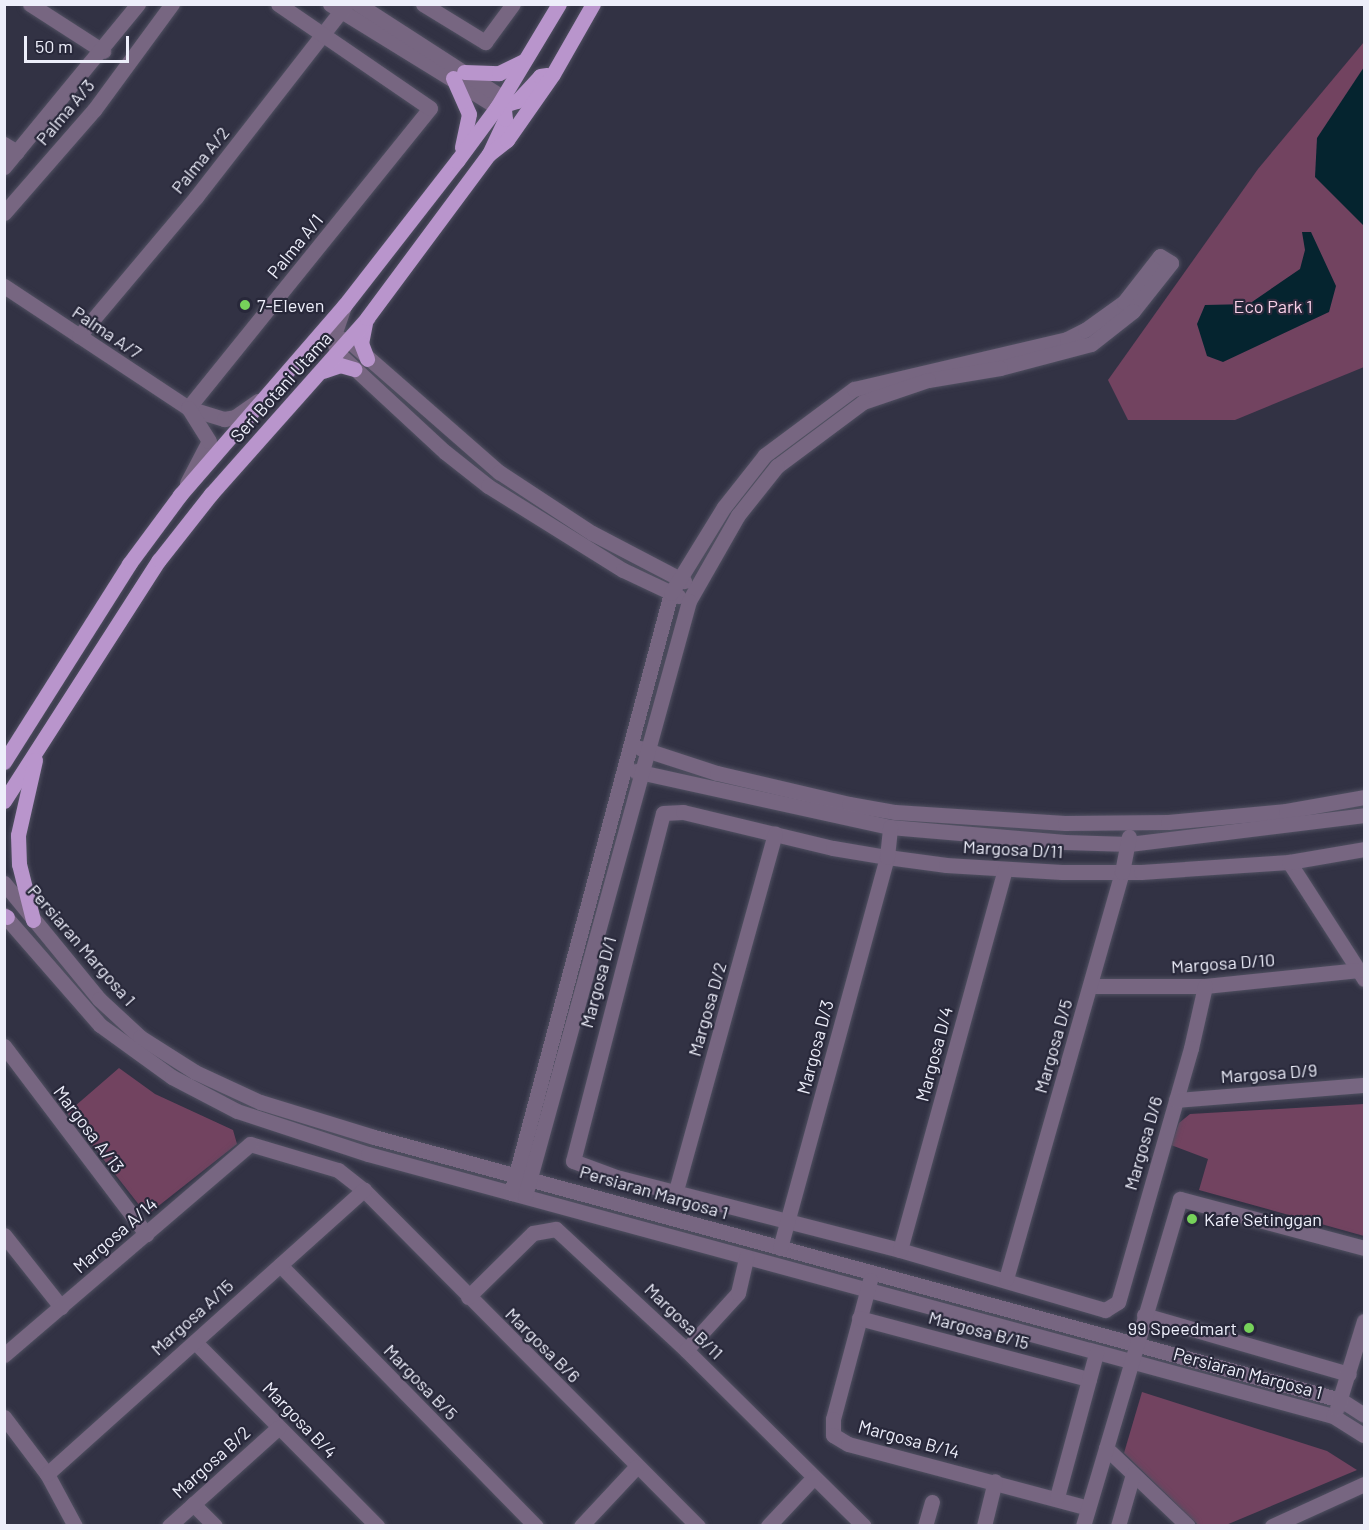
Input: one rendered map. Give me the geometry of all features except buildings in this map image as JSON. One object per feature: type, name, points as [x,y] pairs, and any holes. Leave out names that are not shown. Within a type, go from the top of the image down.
[{"type":"main road","name":"Seri Botani Utama","points":[[4,762],[129,564],[180,495],[344,306],[502,103],[559,4]]},
{"type":"main road","name":"Seri Botani Utama","points":[[4,801],[159,560],[211,494],[338,353],[341,339],[367,318],[489,154],[507,140],[553,74],[593,4]]},
{"type":"main road","points":[[457,161],[469,114],[458,75],[506,72],[527,60]]},
{"type":"main road","points":[[489,154],[505,119],[502,103],[524,96],[540,76],[553,74]]},
{"type":"main road","points":[[367,318],[361,343],[368,359]]},
{"type":"main road","points":[[320,372],[340,365],[354,369]]},
{"type":"main road","points":[[4,745],[31,721]]},
{"type":"main road","points":[[33,920],[19,864],[18,835],[36,751]]},
{"type":"street","points":[[30,4],[103,51]]},
{"type":"street","points":[[4,167],[11,148],[103,51],[138,4]]},
{"type":"street","name":"Palma A/3","points":[[4,213],[94,110],[172,4]]},
{"type":"street","points":[[278,4],[324,34]]},
{"type":"street","points":[[358,4],[458,75]]},
{"type":"street","points":[[423,4],[478,41],[485,42],[513,4]]},
{"type":"street","points":[[339,7],[502,103]]},
{"type":"street","name":"Palma A/2","points":[[79,336],[196,197],[324,34],[339,7]]},
{"type":"street","name":"Palma A/1","points":[[188,408],[430,108],[324,34]]},
{"type":"street","points":[[518,1195],[515,1174],[520,1154],[674,585],[724,507],[765,455],[833,412],[928,380],[1000,368],[1091,344],[1133,311],[1172,264],[1159,256],[1124,302],[1085,330],[1067,339],[854,389],[833,412],[777,466],[738,515],[692,594],[536,1158],[537,1179],[518,1195]]},
{"type":"street","name":"Palma A/7","points":[[4,286],[188,408],[205,416],[236,417],[269,392]]},
{"type":"street","points":[[341,339],[344,306]]},
{"type":"street","points":[[309,347],[341,339]]},
{"type":"street","points":[[341,339],[368,359],[499,472],[674,585],[692,594]]},
{"type":"street","points":[[338,353],[488,486],[623,570],[674,585]]},
{"type":"street","points":[[854,389],[863,402]]},
{"type":"street","name":"Palma A/7","points":[[180,495],[209,441],[188,408]]},
{"type":"street","points":[[488,486],[499,472]]},
{"type":"street","points":[[623,570],[632,556]]},
{"type":"street","points":[[632,745],[717,773],[896,812],[1065,823],[1130,823],[1286,811],[1365,797]]},
{"type":"street","points":[[626,768],[890,827],[1128,844],[1365,815]]},
{"type":"street","name":"Margosa D/11","points":[[663,813],[683,812],[887,857],[1005,869],[1122,872],[1290,862],[1365,849]]},
{"type":"street","name":"Margosa D/1","points":[[663,813],[573,1161],[675,1194]]},
{"type":"street","name":"Margosa D/5","points":[[1006,1279],[1122,872],[1130,823]]},
{"type":"street","name":"Margosa D/3","points":[[780,1248],[887,857],[890,827]]},
{"type":"street","name":"Margosa D/2","points":[[675,1194],[775,834]]},
{"type":"street","points":[[1290,862],[1362,974]]},
{"type":"street","name":"Margosa D/4","points":[[900,1250],[1005,869]]},
{"type":"street","name":"Persiaran Margosa 1","points":[[4,883],[99,999],[140,1037],[195,1072],[260,1102],[374,1137],[537,1179],[780,1248],[872,1271],[1137,1346],[1341,1400],[1365,1415]]},
{"type":"street","name":"Persiaran Margosa 1","points":[[5,916],[100,1025],[133,1052],[209,1097],[256,1118],[368,1154],[1334,1416],[1365,1435]]},
{"type":"street","name":"Margosa D/10","points":[[1090,986],[1205,986],[1362,974]]},
{"type":"street","name":"Margosa D/6","points":[[1006,1279],[1105,1310],[1112,1308],[1118,1302],[1176,1100],[1205,986]]},
{"type":"street","name":"Margosa A/13","points":[[4,1046],[78,1149],[146,1234]]},
{"type":"street","name":"Margosa D/9","points":[[1176,1100],[1365,1085]]},
{"type":"street","points":[[250,1144],[260,1102]]},
{"type":"street","name":"Margosa A/14","points":[[4,1355],[250,1144]]},
{"type":"street","name":"Margosa B/6","points":[[250,1144],[338,1170],[363,1190],[636,1467],[698,1526]]},
{"type":"street","points":[[494,1168],[520,1154]]},
{"type":"street","name":"Margosa A/15","points":[[47,1474],[363,1190]]},
{"type":"street","points":[[675,1194],[1006,1279]]},
{"type":"street","points":[[1083,1526],[1179,1199],[1365,1248]]},
{"type":"street","name":"Margosa B/11","points":[[468,1297],[533,1233],[556,1229],[686,1350],[864,1526]]},
{"type":"street","points":[[4,1235],[61,1307]]},
{"type":"street","points":[[686,1350],[738,1293],[746,1257]]},
{"type":"street","name":"Margosa B/5","points":[[280,1265],[536,1526]]},
{"type":"street","name":"Margosa B/14","points":[[872,1271],[833,1419],[833,1435],[848,1444],[1057,1497],[1088,1508]]},
{"type":"street","points":[[1144,1315],[1349,1374]]},
{"type":"street","name":"Margosa B/15","points":[[859,1318],[1089,1379]]},
{"type":"street","points":[[1334,1416],[1365,1322]]},
{"type":"street","name":"Margosa B/4","points":[[195,1342],[377,1526]]},
{"type":"street","points":[[1057,1497],[1096,1353]]},
{"type":"street","points":[[4,1417],[47,1474],[75,1526]]},
{"type":"street","name":"Margosa B/2","points":[[170,1526],[278,1428]]},
{"type":"street","points":[[1106,1448],[1188,1526]]},
{"type":"street","points":[[581,1526],[636,1467]]},
{"type":"street","points":[[1118,1526],[1133,1474]]},
{"type":"street","points":[[768,1526],[814,1477]]},
{"type":"street","points":[[984,1526],[995,1481]]},
{"type":"street","points":[[1272,1526],[1365,1484]]},
{"type":"street","points":[[925,1526],[932,1502]]},
{"type":"street","points":[[194,1504],[214,1526]]},
{"type":"green space","name":"Eco Park 1","points":[[1364,42],[1364,367],[1235,420],[1128,420],[1108,380],[1258,169]]},
{"type":"green space","points":[[119,1068],[155,1094],[233,1130],[237,1144],[147,1215],[67,1113]]},
{"type":"green space","points":[[1364,1104],[1364,1236],[1199,1190],[1208,1159],[1171,1145],[1179,1123],[1190,1114]]},
{"type":"green space","points":[[1142,1392],[1327,1451],[1357,1470],[1226,1525],[1198,1525],[1124,1453]]},
{"type":"water","points":[[1364,67],[1364,226],[1315,177],[1317,138]]},
{"type":"water","points":[[1302,232],[1311,232],[1336,286],[1329,312],[1223,362],[1207,356],[1197,324],[1205,305],[1249,304],[1300,269],[1305,250]]},
{"type":"place","name":"7-Eleven","points":[[245,305]]},
{"type":"place","name":"Kafe Setinggan","points":[[1192,1219]]},
{"type":"place","name":"99 Speedmart","points":[[1249,1328]]}]
